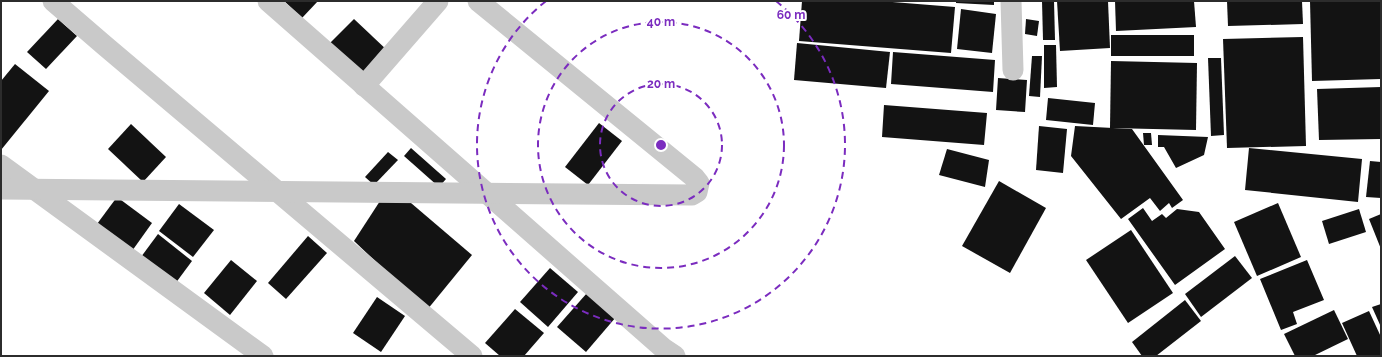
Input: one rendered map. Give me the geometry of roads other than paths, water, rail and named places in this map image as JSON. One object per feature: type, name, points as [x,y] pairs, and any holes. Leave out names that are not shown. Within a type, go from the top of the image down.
[{"type":"street","points":[[53,1],[276,192],[472,356]]},
{"type":"street","points":[[268,1],[488,193],[666,353]]},
{"type":"street","points":[[364,86],[438,1]]},
{"type":"street","points":[[1,189],[692,195],[697,192],[699,183],[695,178],[478,1]]},
{"type":"street","points":[[1011,1],[1013,70]]},
{"type":"street","points":[[1,165],[263,356]]}]
